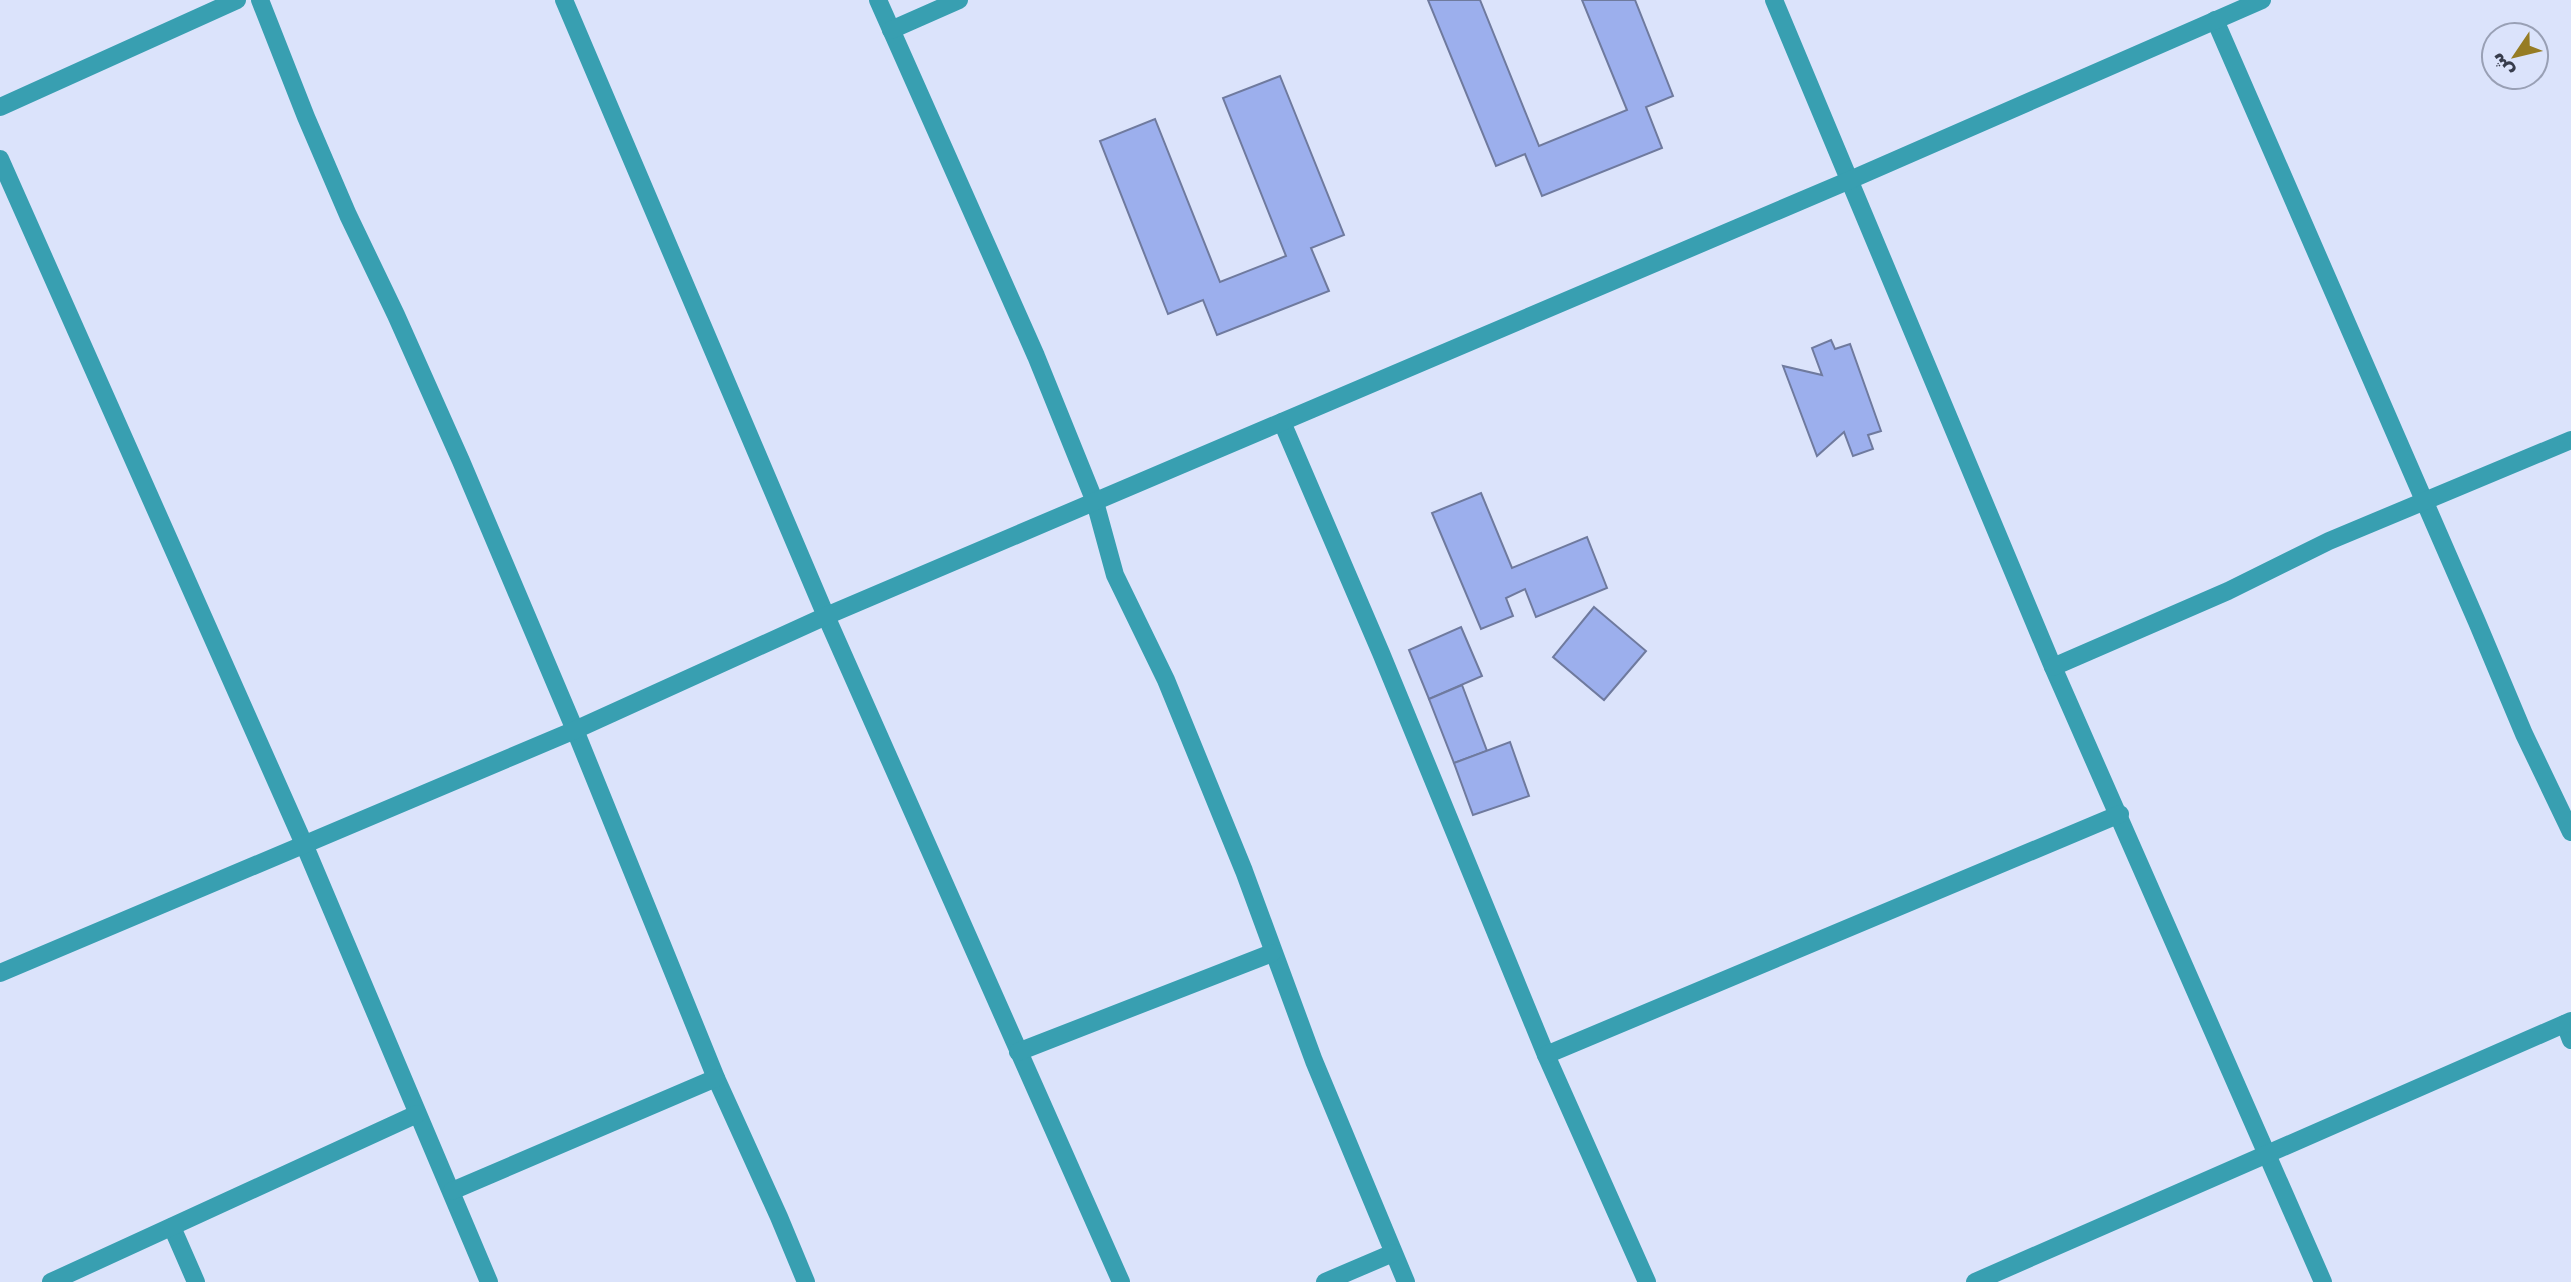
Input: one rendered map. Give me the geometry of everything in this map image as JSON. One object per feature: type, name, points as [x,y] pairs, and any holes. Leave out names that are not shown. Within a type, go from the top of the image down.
[{"type":"street","points":[[0,107],[237,0]]},
{"type":"street","points":[[260,0],[348,215],[461,461],[575,730],[716,1078],[806,1282]]},
{"type":"street","points":[[564,0],[826,617],[1121,1282]]},
{"type":"street","points":[[878,0],[1036,356],[1095,502],[1115,575],[1166,680],[1244,871],[1272,953],[1406,1282]]},
{"type":"street","points":[[891,30],[960,0]]},
{"type":"street","points":[[1774,0],[2053,667],[2120,814],[2323,1282]]},
{"type":"street","points":[[0,973],[575,730],[826,617],[1850,180],[2262,0]]},
{"type":"street","points":[[2215,20],[2524,734],[2571,832]]},
{"type":"street","points":[[0,159],[304,844],[489,1282]]},
{"type":"street","points":[[1282,422],[1381,653],[1546,1055],[1647,1282]]},
{"type":"street","points":[[2053,667],[2228,591],[2329,541],[2571,440]]},
{"type":"street","points":[[1546,1055],[2120,814]]},
{"type":"street","points":[[1018,1052],[1272,953]]},
{"type":"street","points":[[1975,1282],[2266,1153],[2569,1028]]},
{"type":"street","points":[[452,1191],[716,1078]]},
{"type":"street","points":[[51,1282],[416,1114]]},
{"type":"street","points":[[172,1227],[196,1282]]},
{"type":"street","points":[[1325,1282],[1393,1253]]},
{"type":"building","points":[[1428,0],[1480,0],[1539,146],[1627,110],[1582,0],[1635,0],[1673,96],[1646,107],[1662,148],[1542,196],[1525,154],[1496,166]]},
{"type":"building","points":[[1280,76],[1344,235],[1311,248],[1329,291],[1217,335],[1203,300],[1168,314],[1100,141],[1155,119],[1220,282],[1286,256],[1223,98]]},
{"type":"building","points":[[1831,340],[1835,349],[1850,344],[1881,431],[1868,435],[1873,449],[1853,456],[1844,432],[1817,456],[1783,366],[1822,375],[1812,348]]},
{"type":"building","points":[[1481,493],[1512,568],[1587,537],[1607,588],[1536,617],[1525,589],[1506,598],[1513,616],[1481,629],[1432,513]]},
{"type":"building","points":[[1594,607],[1646,651],[1604,700],[1553,657]]},
{"type":"building","points":[[1461,627],[1482,676],[1429,699],[1409,650]]},
{"type":"building","points":[[1462,685],[1487,751],[1454,763],[1429,699]]},
{"type":"building","points":[[1510,742],[1529,796],[1473,815],[1454,763]]}]
